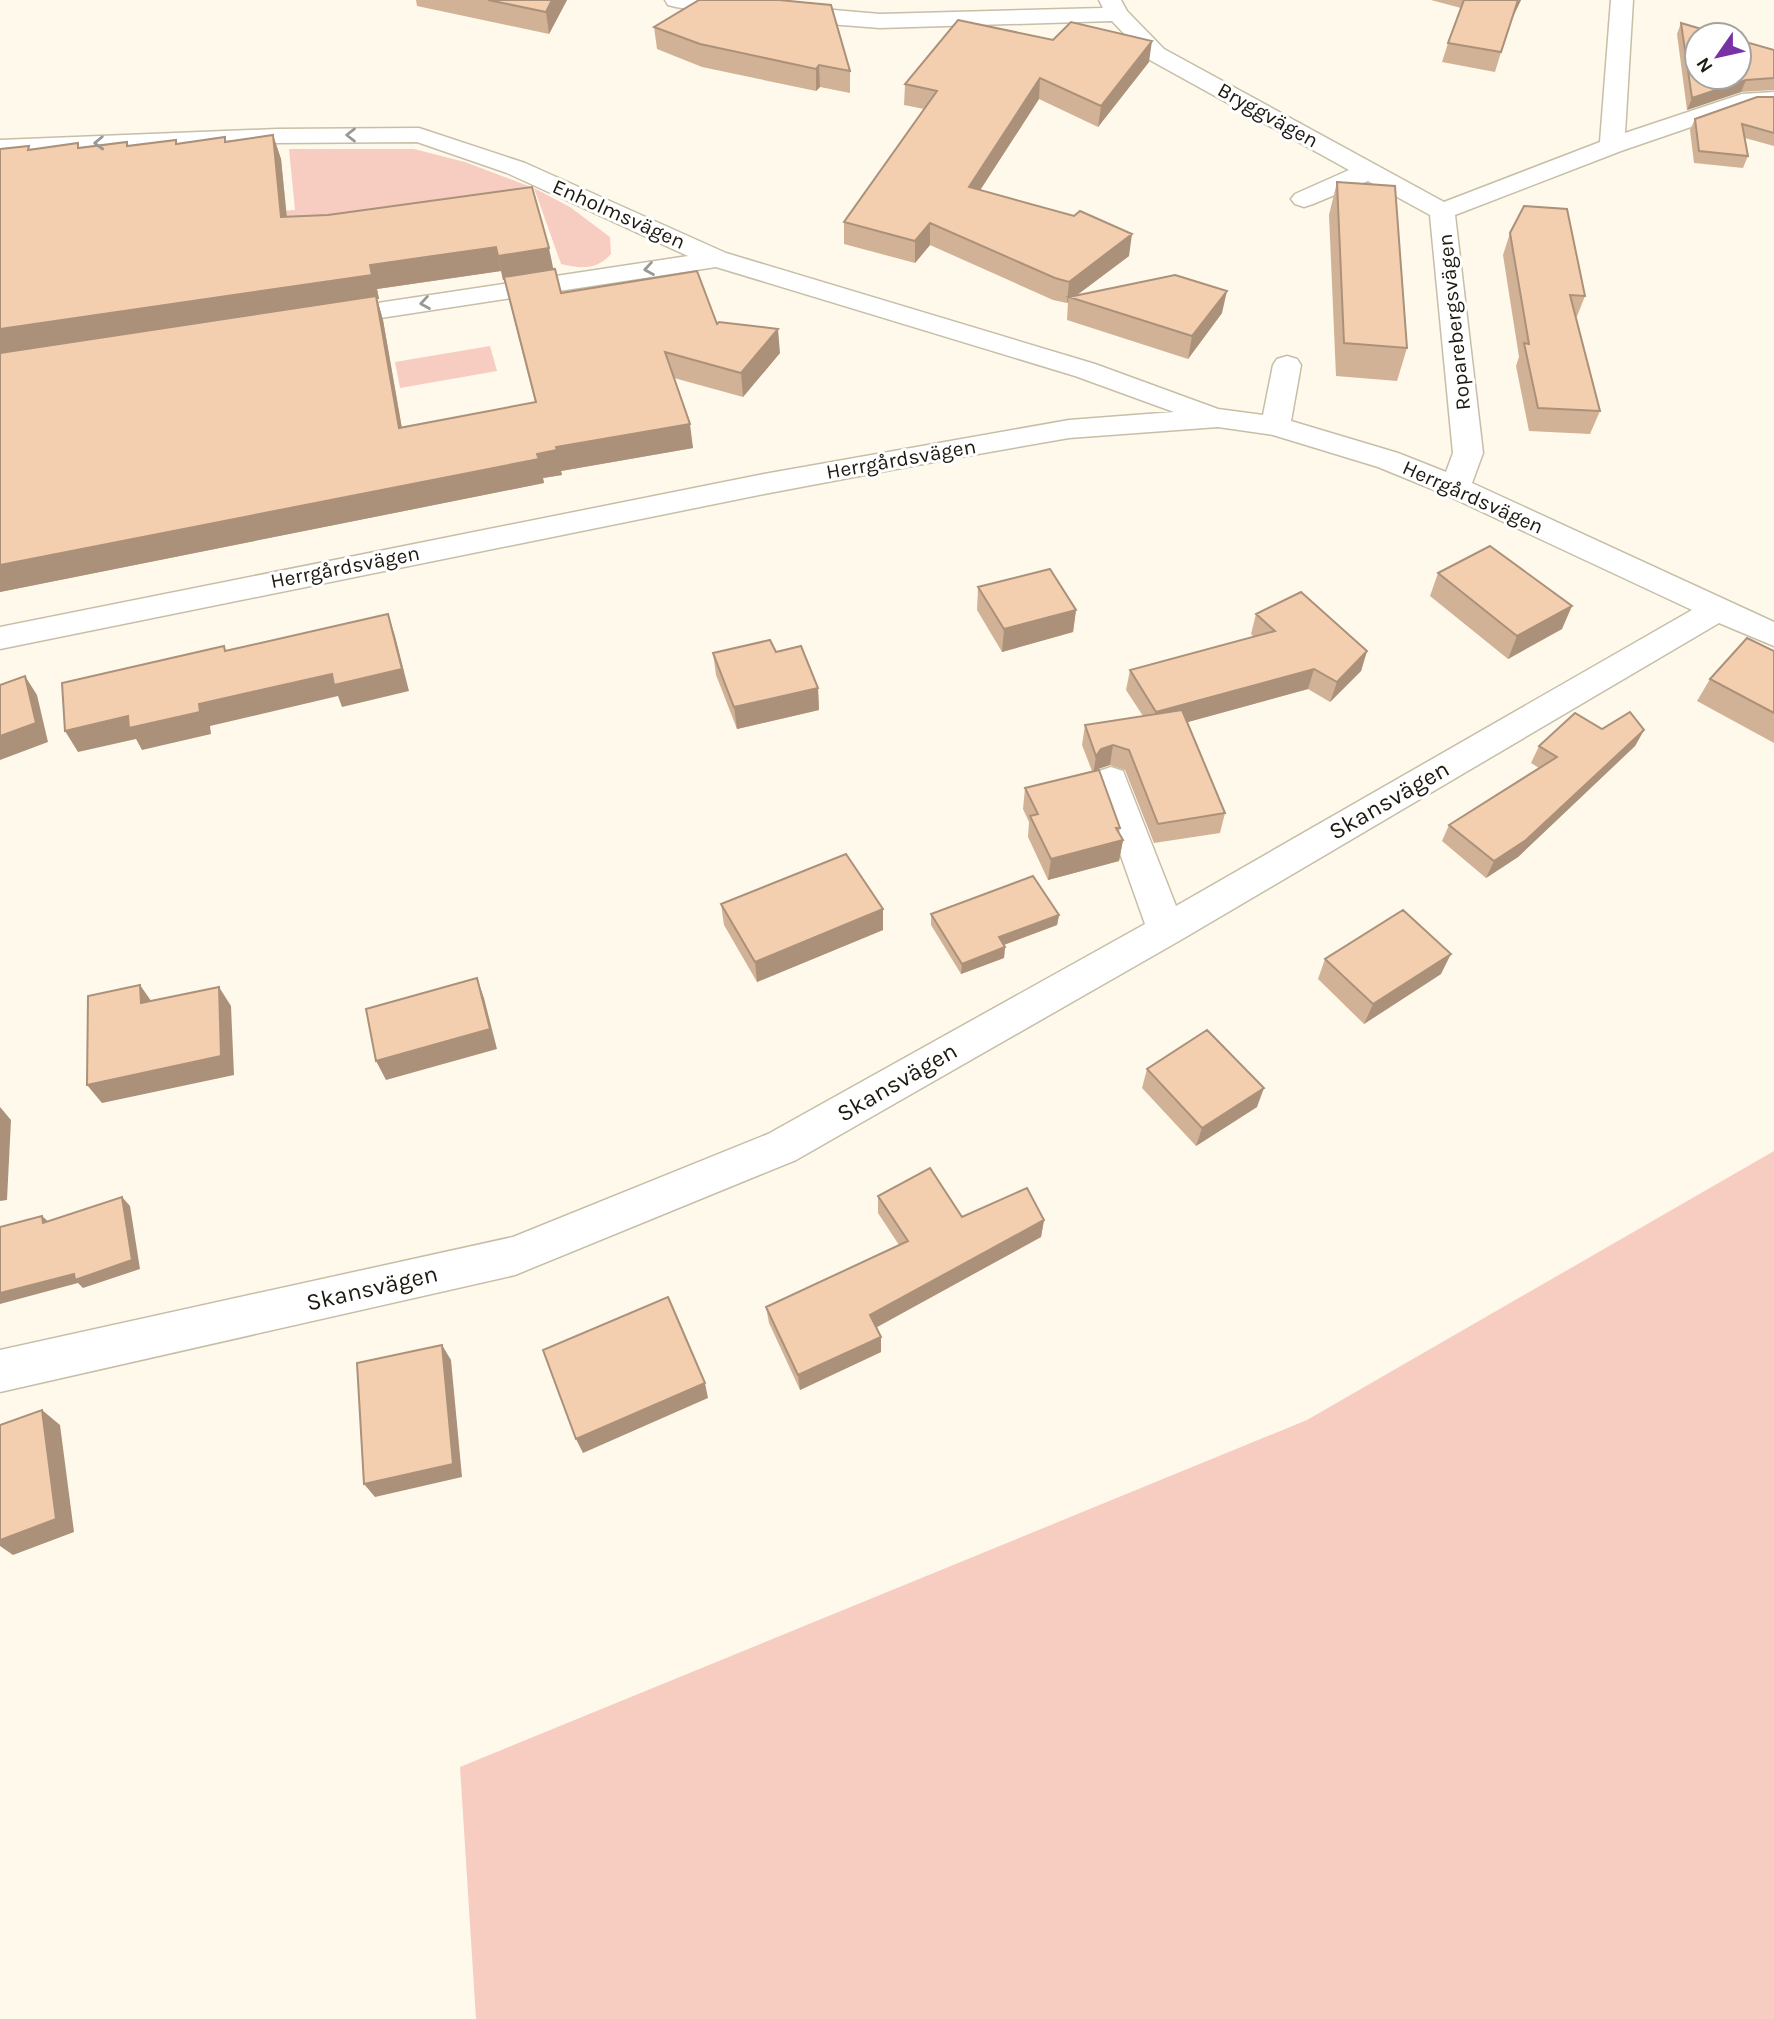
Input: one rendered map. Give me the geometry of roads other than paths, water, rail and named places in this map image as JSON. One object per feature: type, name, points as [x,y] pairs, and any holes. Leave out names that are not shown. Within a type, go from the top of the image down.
[{"type":"street","points":[[676,0],[738,10],[880,21],[1114,7]]},
{"type":"street","points":[[1612,146],[1622,0]]},
{"type":"street","name":"Bryggvägen","points":[[1114,7],[1156,54],[1442,211]]},
{"type":"street","name":"Roparebergsvägen","points":[[1455,487],[1468,453],[1442,211],[1612,146],[1750,99],[1774,99]]},
{"type":"street","name":"Enholmsvägen","points":[[0,147],[277,136],[419,135],[516,168],[717,259],[1085,370],[1219,418]]},
{"type":"street","points":[[1304,200],[1369,171]]},
{"type":"street","points":[[303,321],[717,259]]},
{"type":"street","points":[[1276,426],[1287,365]]},
{"type":"street","name":"Herrgårdsvägen","points":[[0,638],[764,484],[931,453],[1069,429],[1219,418],[1276,426],[1388,460],[1455,487],[1774,635]]},
{"type":"street","name":"Skansvägen","points":[[0,1371],[514,1256],[782,1147],[1166,930],[1718,609]]},
{"type":"street","points":[[1111,780],[1166,930]]}]
